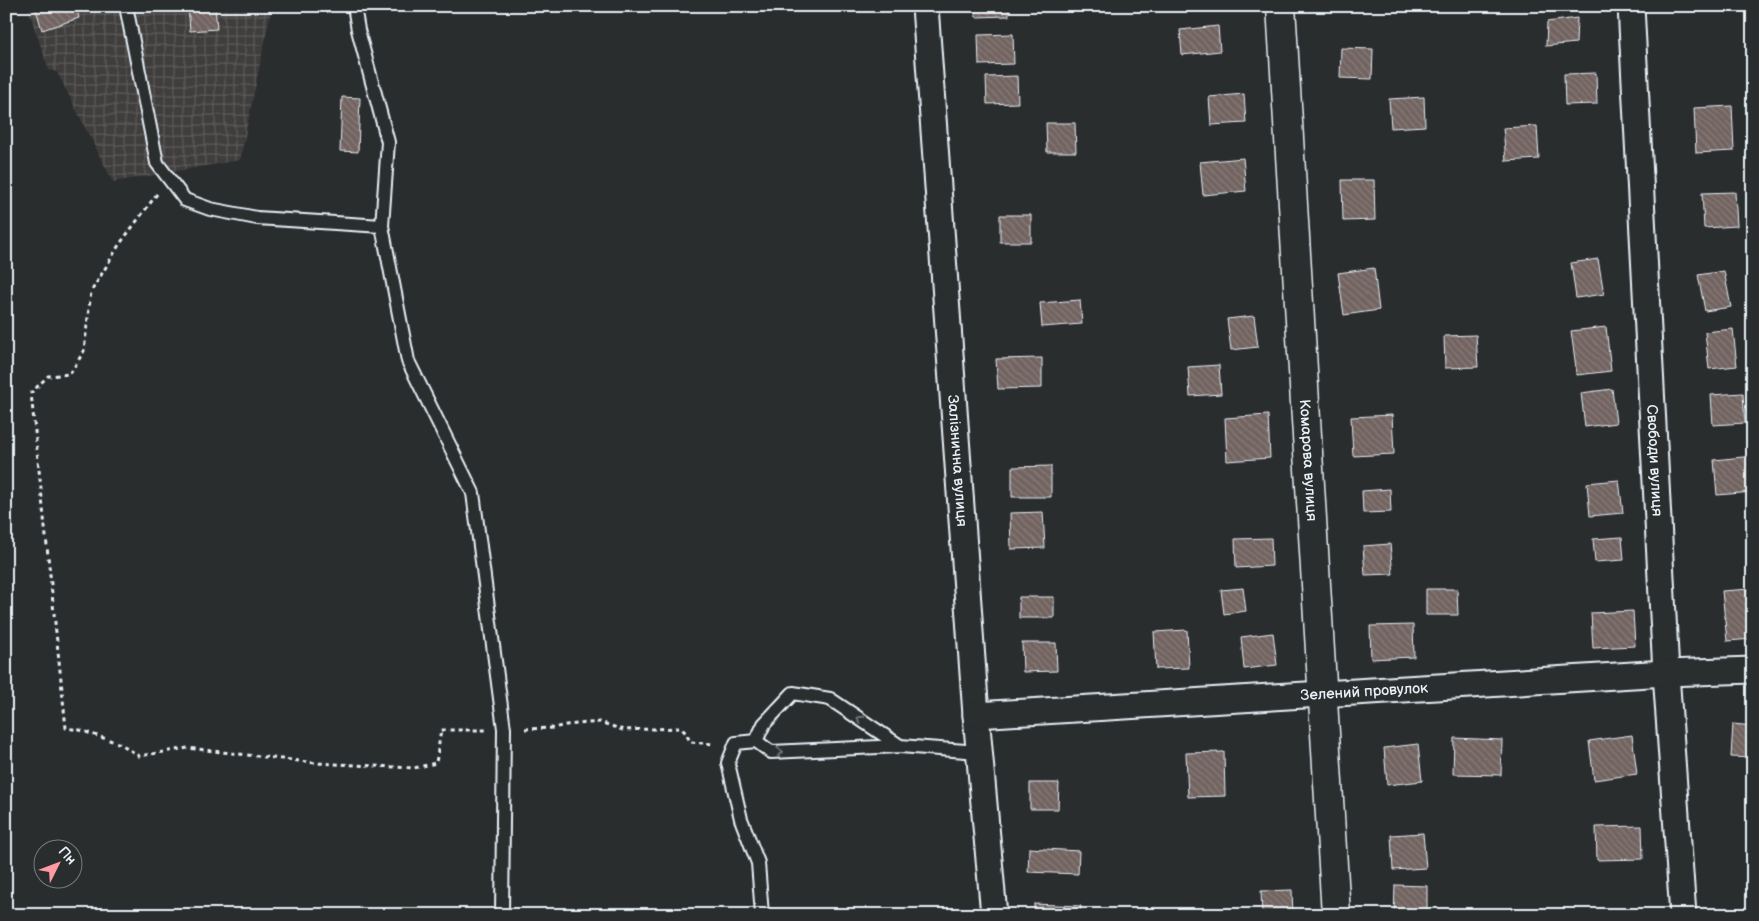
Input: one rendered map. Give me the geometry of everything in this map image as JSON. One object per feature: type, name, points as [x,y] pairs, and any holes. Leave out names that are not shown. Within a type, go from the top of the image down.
[{"type":"main road","name":"Комарова вулиця","points":[[1281,6],[1336,915]]},
{"type":"street","name":"Залізнична вулиця","points":[[925,6],[976,715],[994,915]]},
{"type":"street","name":"Свободи вулиця","points":[[1631,6],[1666,673],[1683,915]]},
{"type":"street","name":"Зелений провулок","points":[[976,715],[1666,673],[1753,670]]},
{"type":"lane","points":[[126,6],[157,163],[185,200],[210,209],[257,218],[382,226]]},
{"type":"lane","points":[[354,6],[358,30],[388,142],[382,226],[408,361],[474,493],[504,729],[502,915]]},
{"type":"lane","points":[[756,741],[764,724],[793,693],[830,699],[900,746]]},
{"type":"lane","points":[[762,915],[758,863],[741,819],[728,763],[736,743],[756,741],[771,752],[900,746],[979,752]]},
{"type":"path","points":[[173,185],[157,194],[119,245],[92,292],[84,351],[70,374],[48,376],[31,393],[66,728],[80,730],[121,744],[138,756],[188,748],[316,763],[414,768],[436,763],[440,730],[553,728],[600,722],[622,730],[680,728],[686,733],[690,742],[736,743]]},
{"type":"shaded area","points":[[27,6],[272,6],[240,160],[113,182],[57,72],[49,70]]},
{"type":"building","points":[[35,6],[76,6],[79,18],[42,30]]},
{"type":"building","points":[[188,6],[215,6],[217,29],[190,31]]},
{"type":"building","points":[[975,6],[1009,6],[1009,16],[976,17]]},
{"type":"building","points":[[1722,6],[1753,6],[1753,9],[1722,9]]},
{"type":"building","points":[[1577,18],[1576,43],[1546,46],[1547,22]]},
{"type":"building","points":[[1218,26],[1220,51],[1182,55],[1180,30]]},
{"type":"building","points":[[1013,34],[1014,64],[979,65],[978,35]]},
{"type":"building","points":[[1341,48],[1373,49],[1372,79],[1340,78]]},
{"type":"building","points":[[1596,73],[1597,104],[1565,105],[1564,74]]},
{"type":"building","points":[[1017,76],[1018,103],[987,104],[986,77]]},
{"type":"building","points":[[1244,94],[1246,123],[1211,125],[1209,97]]},
{"type":"building","points":[[342,97],[360,98],[358,152],[340,151]]},
{"type":"building","points":[[1424,97],[1425,126],[1391,128],[1389,99]]},
{"type":"building","points":[[1732,106],[1734,151],[1696,153],[1694,108]]},
{"type":"building","points":[[1046,123],[1075,123],[1076,152],[1047,152]]},
{"type":"building","points":[[1537,126],[1539,159],[1506,161],[1503,128]]},
{"type":"building","points":[[1243,158],[1246,191],[1203,195],[1200,162]]},
{"type":"building","points":[[1342,180],[1374,180],[1375,220],[1343,221]]},
{"type":"building","points":[[1735,192],[1737,226],[1704,228],[1702,193]]},
{"type":"building","points":[[1000,215],[1031,215],[1031,242],[1000,242]]},
{"type":"building","points":[[1598,259],[1604,294],[1576,298],[1571,263]]},
{"type":"building","points":[[1374,268],[1379,310],[1344,315],[1338,273]]},
{"type":"building","points":[[1724,271],[1731,307],[1705,311],[1698,275]]},
{"type":"building","points":[[1080,300],[1082,324],[1042,327],[1040,303]]},
{"type":"building","points":[[1254,316],[1258,347],[1231,350],[1227,319]]},
{"type":"building","points":[[1606,327],[1611,371],[1577,375],[1571,331]]},
{"type":"building","points":[[1733,329],[1737,366],[1709,369],[1705,332]]},
{"type":"building","points":[[1476,335],[1478,367],[1445,368],[1444,336]]},
{"type":"building","points":[[1042,358],[1042,388],[998,389],[996,359]]},
{"type":"building","points":[[1219,365],[1221,394],[1190,396],[1188,367]]},
{"type":"building","points":[[1612,389],[1616,423],[1585,427],[1581,393]]},
{"type":"building","points":[[1743,393],[1745,423],[1713,425],[1711,395]]},
{"type":"building","points":[[1268,415],[1270,458],[1227,461],[1225,418]]},
{"type":"building","points":[[1392,415],[1394,454],[1353,456],[1351,417]]},
{"type":"building","points":[[1753,456],[1753,492],[1717,495],[1714,460]]},
{"type":"building","points":[[1051,466],[1051,497],[1012,497],[1012,467]]},
{"type":"building","points":[[1619,480],[1623,513],[1590,516],[1587,483]]},
{"type":"building","points":[[1390,489],[1391,512],[1363,513],[1362,491]]},
{"type":"building","points":[[1043,512],[1045,548],[1011,549],[1010,513]]},
{"type":"building","points":[[1622,537],[1624,560],[1595,562],[1593,539]]},
{"type":"building","points":[[1271,538],[1272,566],[1236,568],[1235,539]]},
{"type":"building","points":[[1390,544],[1393,574],[1365,575],[1363,546]]},
{"type":"building","points":[[1243,588],[1246,611],[1224,614],[1221,590]]},
{"type":"building","points":[[1426,589],[1457,589],[1458,615],[1426,615]]},
{"type":"building","points":[[1750,589],[1753,639],[1727,641],[1722,591]]},
{"type":"building","points":[[1019,597],[1054,597],[1054,618],[1019,618]]},
{"type":"building","points":[[1633,611],[1635,646],[1593,648],[1591,613]]},
{"type":"building","points":[[1413,625],[1414,657],[1371,659],[1370,626]]},
{"type":"building","points":[[6,626],[8,626],[8,915],[6,915]]},
{"type":"building","points":[[1187,630],[1189,668],[1156,669],[1154,632]]},
{"type":"building","points":[[1273,633],[1277,665],[1244,669],[1241,637]]},
{"type":"building","points":[[1022,643],[1056,643],[1057,671],[1023,672]]},
{"type":"building","points":[[1733,724],[1753,726],[1753,758],[1731,757]]},
{"type":"building","points":[[1632,735],[1637,774],[1594,780],[1589,741]]},
{"type":"building","points":[[1454,738],[1502,740],[1501,775],[1453,774]]},
{"type":"building","points":[[1418,744],[1422,781],[1387,785],[1384,748]]},
{"type":"building","points":[[1224,752],[1225,796],[1188,797],[1186,753]]},
{"type":"building","points":[[1030,783],[1059,783],[1058,809],[1030,809]]},
{"type":"building","points":[[1642,826],[1643,859],[1597,860],[1596,827]]},
{"type":"building","points":[[1423,833],[1426,868],[1393,870],[1391,835]]},
{"type":"building","points":[[1029,848],[1079,851],[1078,874],[1028,872]]},
{"type":"building","points":[[1395,885],[1427,886],[1427,915],[1394,915]]},
{"type":"building","points":[[1292,890],[1293,915],[1262,915],[1261,891]]},
{"type":"building","points":[[1034,904],[1081,906],[1080,915],[1034,915]]}]
